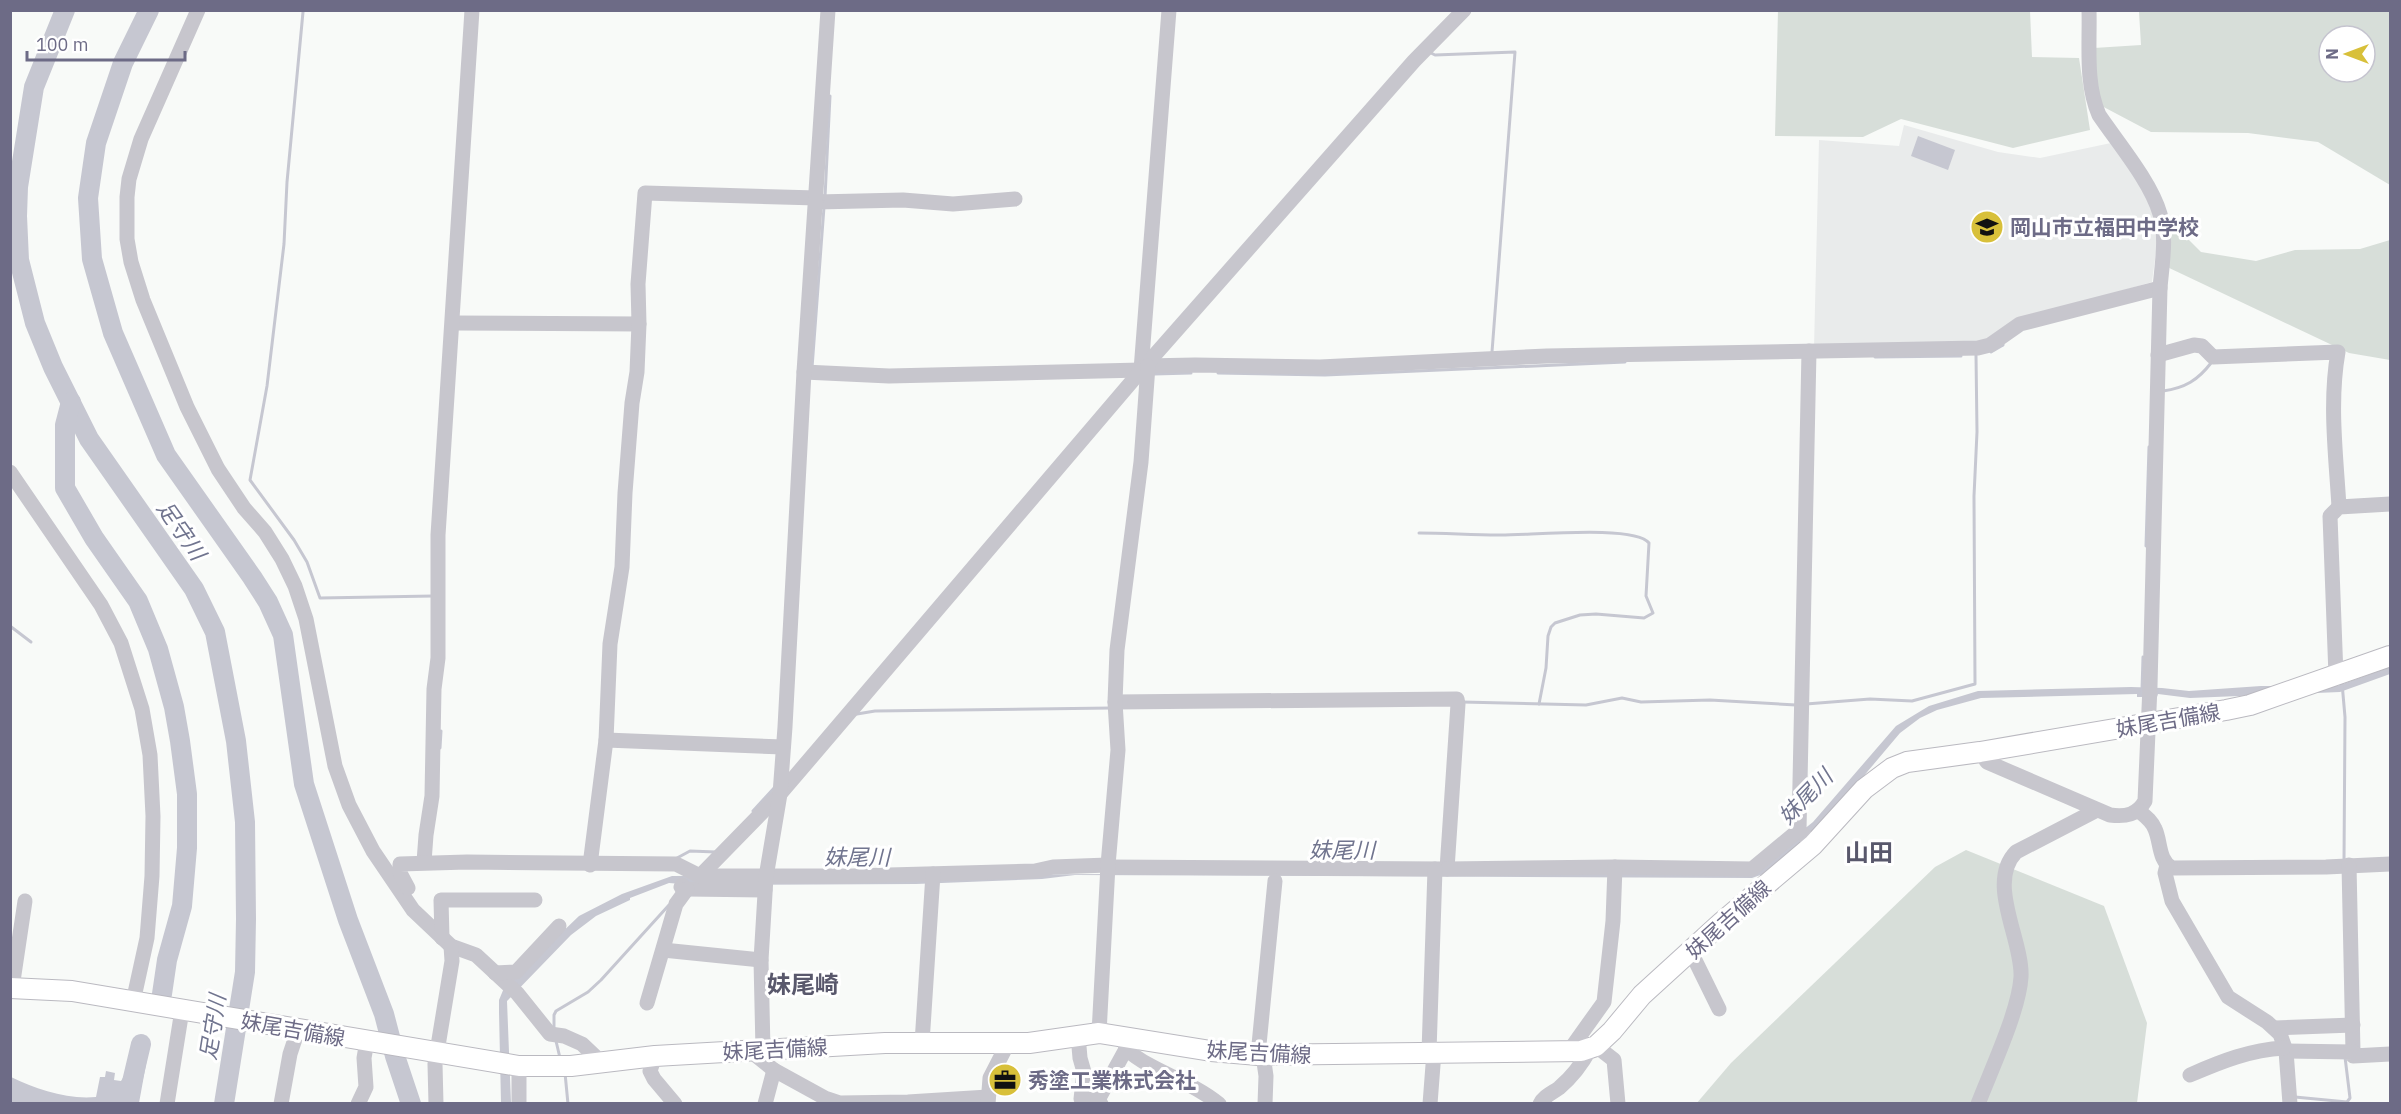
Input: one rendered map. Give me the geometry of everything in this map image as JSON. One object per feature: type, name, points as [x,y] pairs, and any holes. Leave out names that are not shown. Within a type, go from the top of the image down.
[{"type":"main road","name":"妹尾吉備線","points":[[11,988],[60,990],[509,1064],[562,1066],[655,1056],[922,1043],[1029,1043],[1099,1033],[1125,1042],[1261,1055],[1569,1052],[1593,1047],[1612,1031],[1642,995],[1691,952],[1805,837],[1892,768],[1907,762],[2202,716],[2250,705],[2391,656]]},
{"type":"street","points":[[198,10],[161,90],[134,158],[127,197],[127,239],[130,262],[160,346],[218,469],[243,508],[265,532],[295,586],[306,619],[336,766],[349,806],[373,851],[413,910],[446,942],[476,955],[506,983],[555,1036],[582,1044],[601,1062]]},
{"type":"street","points":[[424,862],[432,796],[434,689],[438,658],[438,535],[457,323],[472,10]]},
{"type":"street","points":[[828,10],[820,201],[809,373],[780,786],[765,884],[756,1050],[774,1070],[825,1098],[840,1103],[988,1100],[990,1078],[1008,1043]]},
{"type":"street","points":[[1099,1033],[1108,869],[1118,750],[1116,706],[1118,631],[1141,462],[1145,368],[1169,10]]},
{"type":"street","points":[[647,1003],[676,904],[690,880],[780,786],[1414,61],[1464,10]]},
{"type":"street","points":[[1980,752],[1987,762],[2095,811],[2119,817],[2129,815],[2139,811],[2145,801],[2163,237],[2160,215],[2152,195],[2099,115],[2094,102],[2091,87],[2089,10]]},
{"type":"street","points":[[591,861],[609,740],[610,652],[622,567],[625,493],[632,403],[637,372],[638,284],[645,193],[820,201],[903,200],[953,204],[1015,199]]},
{"type":"street","points":[[809,373],[889,376],[1195,365],[1320,367],[1548,356],[1809,356],[1978,348],[1990,345],[2020,324],[2160,288]]},
{"type":"street","points":[[457,323],[639,324]]},
{"type":"street","points":[[2158,355],[2193,345],[2202,346],[2213,357],[2338,352],[2334,375],[2333,428],[2339,507]]},
{"type":"street","points":[[422,918],[400,873],[400,864],[591,861],[676,864],[690,880],[765,884],[933,879],[1035,871],[1053,867],[1438,872],[1752,869],[1805,837],[1801,704],[1809,356]]},
{"type":"street","points":[[10,472],[101,605],[121,643],[142,709],[150,755],[153,816],[152,876],[147,938],[133,1002]]},
{"type":"street","points":[[2336,676],[2330,516],[2339,507],[2391,504]]},
{"type":"street","points":[[1116,706],[1457,702],[1438,872],[1430,1104]]},
{"type":"street","points":[[609,740],[783,747]]},
{"type":"street","points":[[1978,1104],[2005,1033],[2021,976],[2006,898],[2004,870],[2016,852],[2095,811]]},
{"type":"street","points":[[2139,811],[2152,823],[2163,860],[2172,868],[2391,864]]},
{"type":"street","points":[[2167,865],[2165,873],[2172,901],[2228,997],[2275,1028],[2285,1050],[2290,1104]]},
{"type":"street","points":[[2345,866],[2348,1052]]},
{"type":"street","points":[[1569,1052],[1604,1002],[1613,921],[1615,871]]},
{"type":"street","points":[[922,1043],[933,879]]},
{"type":"street","points":[[1265,1104],[1266,1076],[1261,1055],[1275,881]]},
{"type":"street","points":[[436,1104],[435,1064],[452,961],[446,942],[441,900],[535,900]]},
{"type":"street","points":[[11,988],[25,901]]},
{"type":"street","points":[[506,983],[559,926]]},
{"type":"street","points":[[663,950],[761,960]]},
{"type":"street","points":[[1691,952],[1719,1009]]},
{"type":"street","points":[[167,1104],[185,1010]]},
{"type":"street","points":[[2275,1028],[2282,1026],[2349,1026]]},
{"type":"street","points":[[281,1104],[295,1029]]},
{"type":"street","points":[[1077,1035],[1084,1072],[1081,1101],[1099,1102],[1125,1042],[1138,1059],[1202,1090],[1219,1104]]},
{"type":"street","points":[[358,1104],[366,1087],[364,1058],[372,1042]]},
{"type":"street","points":[[1540,1104],[1542,1099],[1558,1088],[1582,1064],[1593,1047],[1614,1060],[1618,1104]]},
{"type":"street","points":[[2190,1075],[2238,1055],[2259,1050],[2348,1052],[2353,1056],[2391,1054]]},
{"type":"street","points":[[655,1056],[650,1071],[675,1104]]},
{"type":"street","points":[[509,1064],[519,1104]]},
{"type":"street","points":[[765,1104],[774,1070]]},
{"type":"shaded area","points":[[1778,10],[2030,11],[2032,57],[2079,58],[2090,130],[2013,148],[1901,119],[1863,137],[1775,136]]},
{"type":"shaded area","points":[[2169,10],[2390,11],[2390,185],[2318,142],[2248,133],[2151,132],[2098,104],[2094,48],[2141,45],[2139,12]]},
{"type":"shaded area","name":"岡山市立福田中学校","points":[[1904,125],[1998,152],[2040,158],[2111,143],[2142,186],[2155,218],[2158,237],[2152,282],[2017,321],[1990,342],[1814,348],[1819,140],[1899,146]]},
{"type":"shaded area","points":[[1918,136],[1955,150],[1948,170],[1911,156]]},
{"type":"shaded area","points":[[2168,219],[2201,252],[2256,261],[2295,250],[2360,249],[2390,240],[2390,360],[2349,353],[2165,266]]},
{"type":"shaded area","name":"妹尾川","points":[[2390,667],[2390,674],[2340,692],[2190,698],[2158,694],[2157,697],[2137,697],[2137,694],[1981,698],[1937,710],[1920,718],[1900,733],[1810,836],[1766,873],[1752,878],[1075,875],[1042,879],[916,884],[694,885],[669,883],[630,898],[596,916],[571,935],[507,1001],[511,1103],[501,1103],[499,1000],[504,988],[579,916],[622,894],[672,876],[1752,871],[1813,822],[1896,726],[1929,706],[1978,691],[2131,687],[2189,691],[2261,686],[2337,686]]},
{"type":"shaded area","points":[[1966,850],[2104,906],[2147,1023],[2137,1103],[1696,1104],[1731,1063],[1935,867]]},
{"type":"shaded area","points":[[134,1052],[143,1053],[147,1059],[139,1103],[11,1103],[11,1077],[52,1093],[74,1097],[96,1097],[100,1077],[105,1077],[106,1071],[115,1073],[114,1080],[121,1081],[129,1068],[131,1055]]},
{"type":"waterway","name":"足守川","points":[[65,10],[34,87],[18,187],[19,260],[35,323],[53,367],[89,439],[194,589],[215,632],[236,741],[245,822],[245,972],[224,1104]]},
{"type":"waterway","points":[[149,10],[123,63],[96,143],[88,198],[92,259],[113,333],[166,455],[252,577],[268,602],[283,635],[304,784],[348,920],[384,1014],[411,1104]]},
{"type":"waterway","points":[[303,12],[287,182],[284,244],[267,386],[250,480],[294,540],[307,562],[320,598],[433,596]]},
{"type":"waterway","points":[[1431,53],[1435,55],[1515,52],[1492,352]]},
{"type":"waterway","points":[[825,197],[830,96]]},
{"type":"waterway","points":[[812,368],[824,207]]},
{"type":"waterway","name":"足守川","points":[[10,215],[17,216]]},
{"type":"waterway","points":[[1991,352],[2003,345]]},
{"type":"waterway","points":[[1806,704],[1870,699],[1912,701],[1975,684],[1976,355]]},
{"type":"waterway","points":[[1875,357],[1961,356]]},
{"type":"waterway","points":[[1218,373],[1325,375],[1625,362]]},
{"type":"waterway","points":[[2163,391],[2178,388],[2190,382],[2211,363]]},
{"type":"waterway","points":[[1154,374],[1191,373]]},
{"type":"waterway","points":[[71,402],[65,425],[65,488],[94,538],[138,601],[158,649],[174,707],[180,741],[187,794],[187,848],[182,906],[167,960],[162,994]]},
{"type":"waterway","points":[[2146,546],[2149,447]]},
{"type":"waterway","points":[[1419,533],[1498,535],[1602,532],[1640,537],[1649,543],[1646,596],[1653,613],[1644,618],[1580,615],[1555,623],[1548,636],[1546,668],[1539,704]]},
{"type":"waterway","points":[[10,626],[31,642]]},
{"type":"waterway","points":[[2142,690],[2143,657]]},
{"type":"waterway","points":[[2342,683],[2345,717],[2344,861]]},
{"type":"waterway","points":[[1462,702],[1586,705],[1622,698],[1641,702],[1710,700],[1796,705]]},
{"type":"waterway","points":[[857,714],[875,711],[1111,708]]},
{"type":"waterway","points":[[440,748],[441,731]]},
{"type":"waterway","points":[[753,811],[775,787]]},
{"type":"waterway","points":[[677,858],[690,851],[716,852]]},
{"type":"waterway","points":[[554,1029],[556,1011],[588,992],[601,980],[669,905]]},
{"type":"waterway","points":[[556,1041],[560,1058]]},
{"type":"waterway","points":[[113,1104],[131,1086],[141,1044]]},
{"type":"waterway","points":[[2295,1097],[2347,1102],[2350,1098],[2345,1057]]},
{"type":"waterway","points":[[565,1073],[568,1104]]},
{"type":"place","name":"岡山市立福田中学校","points":[[1987,227]]},
{"type":"place","name":"秀塗工業株式会社","points":[[1005,1080]]},
{"type":"district","name":"山田","points":[[1869,852]]},
{"type":"district","name":"妹尾崎","points":[[803,984]]}]
